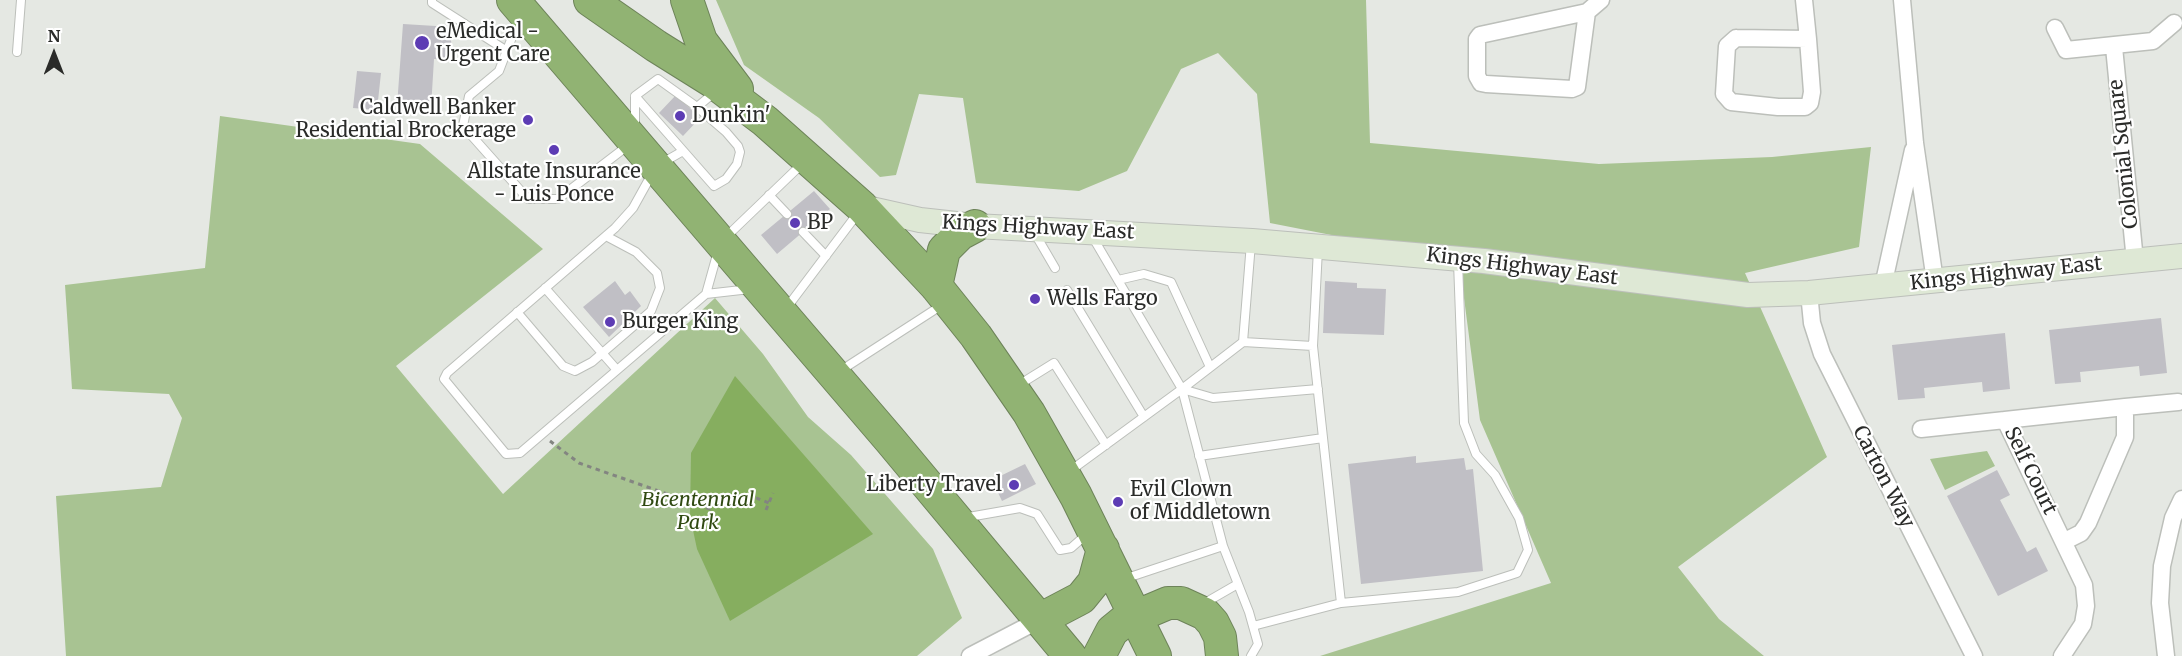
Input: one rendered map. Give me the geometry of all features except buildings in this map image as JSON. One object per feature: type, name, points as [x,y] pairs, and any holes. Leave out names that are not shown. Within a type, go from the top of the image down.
[{"type":"highway","points":[[590,0],[709,97],[765,121]]},
{"type":"highway","points":[[687,0],[701,41],[722,72],[765,121],[862,207],[942,294],[1012,389],[1065,475],[1155,656]]},
{"type":"highway","points":[[518,5],[635,140],[670,159],[720,243],[835,375],[1070,656]]},
{"type":"highway","points":[[942,294],[944,250],[960,234],[975,226]]},
{"type":"highway","points":[[1041,619],[1081,598],[1094,582],[1098,539]]},
{"type":"highway","points":[[1099,656],[1112,631],[1123,622],[1167,603],[1195,608],[1214,623],[1220,637],[1222,656]]},
{"type":"street","points":[[1587,12],[1577,87],[1572,89],[1481,83],[1477,76],[1480,34],[1587,12],[1601,0]]},
{"type":"street","points":[[1804,0],[1808,39],[1812,92],[1810,104],[1778,107],[1731,102],[1724,94],[1727,46],[1730,41],[1736,38],[1808,39]]},
{"type":"street","points":[[1902,0],[1915,143],[1935,281]]},
{"type":"street","points":[[2055,28],[2066,50],[2114,47],[2153,41],[2174,23]]},
{"type":"street","name":"Colonial Square","points":[[2114,47],[2135,261]]},
{"type":"street","points":[[1884,286],[1915,143]]},
{"type":"street","name":"Kings Highway East","points":[[862,207],[920,220],[975,226],[1252,241],[1457,258],[1569,270],[1748,295],[1809,293],[2182,256]]},
{"type":"street","name":"Carton Way","points":[[1809,293],[1814,334],[1821,354],[1974,656]]},
{"type":"street","name":"Self Court","points":[[2062,656],[2078,633],[2086,606],[2081,575],[2004,420],[2178,402]]},
{"type":"street","points":[[2065,541],[2081,532],[2088,523],[2125,436],[2125,407]]},
{"type":"street","points":[[1922,429],[2004,420]]},
{"type":"street","points":[[2166,656],[2160,603],[2162,566],[2173,518],[2182,499]]},
{"type":"street","points":[[970,656],[1041,619]]},
{"type":"lane","points":[[17,52],[21,0]]},
{"type":"lane","points":[[432,2],[507,51]]},
{"type":"lane","points":[[518,5],[507,51],[499,72],[469,96],[462,126],[528,199],[558,199],[635,140],[635,96]]},
{"type":"lane","points":[[658,79],[709,97],[740,152],[737,164],[726,179],[714,186],[670,159],[635,96],[658,79]]},
{"type":"lane","points":[[670,159],[633,208],[606,236],[447,373],[444,380],[506,454],[520,453],[706,294],[720,243],[808,159]]},
{"type":"lane","points":[[770,195],[787,214]]},
{"type":"lane","points":[[782,314],[862,207]]},
{"type":"lane","points":[[1032,229],[1055,268]]},
{"type":"lane","points":[[803,232],[826,256]]},
{"type":"lane","points":[[1089,232],[1182,389],[1223,546],[1258,644],[1251,656]]},
{"type":"lane","points":[[517,312],[569,370],[582,369],[602,353],[651,311],[660,288],[657,273],[645,258],[606,236]]},
{"type":"lane","points":[[1243,342],[1252,241]]},
{"type":"lane","points":[[1318,247],[1313,346],[1341,603]]},
{"type":"lane","points":[[1253,626],[1341,603],[1458,592],[1517,573],[1528,550],[1512,503],[1495,476],[1476,454],[1464,423],[1457,258]]},
{"type":"lane","points":[[1118,280],[1144,274],[1171,282],[1210,367]]},
{"type":"lane","points":[[545,288],[617,370]]},
{"type":"lane","points":[[706,294],[760,288]]},
{"type":"lane","points":[[1067,290],[1144,417]]},
{"type":"lane","points":[[835,375],[942,294]]},
{"type":"lane","points":[[1065,475],[1243,342],[1313,346]]},
{"type":"lane","points":[[1012,389],[1054,363],[1106,445]]},
{"type":"lane","points":[[1182,389],[1214,398],[1318,389]]},
{"type":"lane","points":[[1199,456],[1323,438]]},
{"type":"lane","points":[[957,519],[1020,508],[1037,514],[1060,550],[1098,539]]},
{"type":"lane","points":[[1118,580],[1223,546]]},
{"type":"lane","points":[[1195,608],[1236,585]]},
{"type":"path","points":[[543,434],[574,460],[710,509],[746,494],[769,503]]},
{"type":"path","points":[[766,510],[773,493]]},
{"type":"green space","points":[[716,0],[1366,0],[1370,143],[1599,164],[1772,157],[1871,147],[1859,247],[1745,273],[1827,457],[1678,567],[1719,619],[1764,656],[1320,656],[1551,583],[1480,420],[1459,260],[1270,223],[1257,94],[1218,53],[1181,69],[1127,171],[1079,191],[976,183],[963,98],[919,94],[896,175],[880,177],[819,118],[744,65]]},
{"type":"green space","name":"Bicentennial Park","points":[[220,116],[420,144],[543,249],[396,366],[503,494],[715,298],[763,354],[808,417],[851,455],[933,549],[962,618],[917,656],[66,656],[56,496],[161,487],[182,418],[169,394],[72,389],[65,285],[205,268]]},
{"type":"green space","points":[[1987,451],[1995,466],[1945,490],[1930,459]]},
{"type":"shaded area","points":[[735,376],[873,534],[730,621],[697,549],[690,516],[691,453]]},
{"type":"place","name":"eMedical - Urgent Care","points":[[422,43]]},
{"type":"place","name":"Dunkin'","points":[[680,116]]},
{"type":"place","name":"Caldwell Banker Residential Brockerage","points":[[528,120]]},
{"type":"place","name":"Allstate Insurance - Luis Ponce","points":[[554,150]]},
{"type":"place","name":"BP","points":[[795,223]]},
{"type":"place","name":"Wells Fargo","points":[[1035,299]]},
{"type":"place","name":"Burger King","points":[[610,322]]},
{"type":"place","name":"Liberty Travel","points":[[1014,485]]},
{"type":"place","name":"Evil Clown of Middletown","points":[[1118,502]]}]
